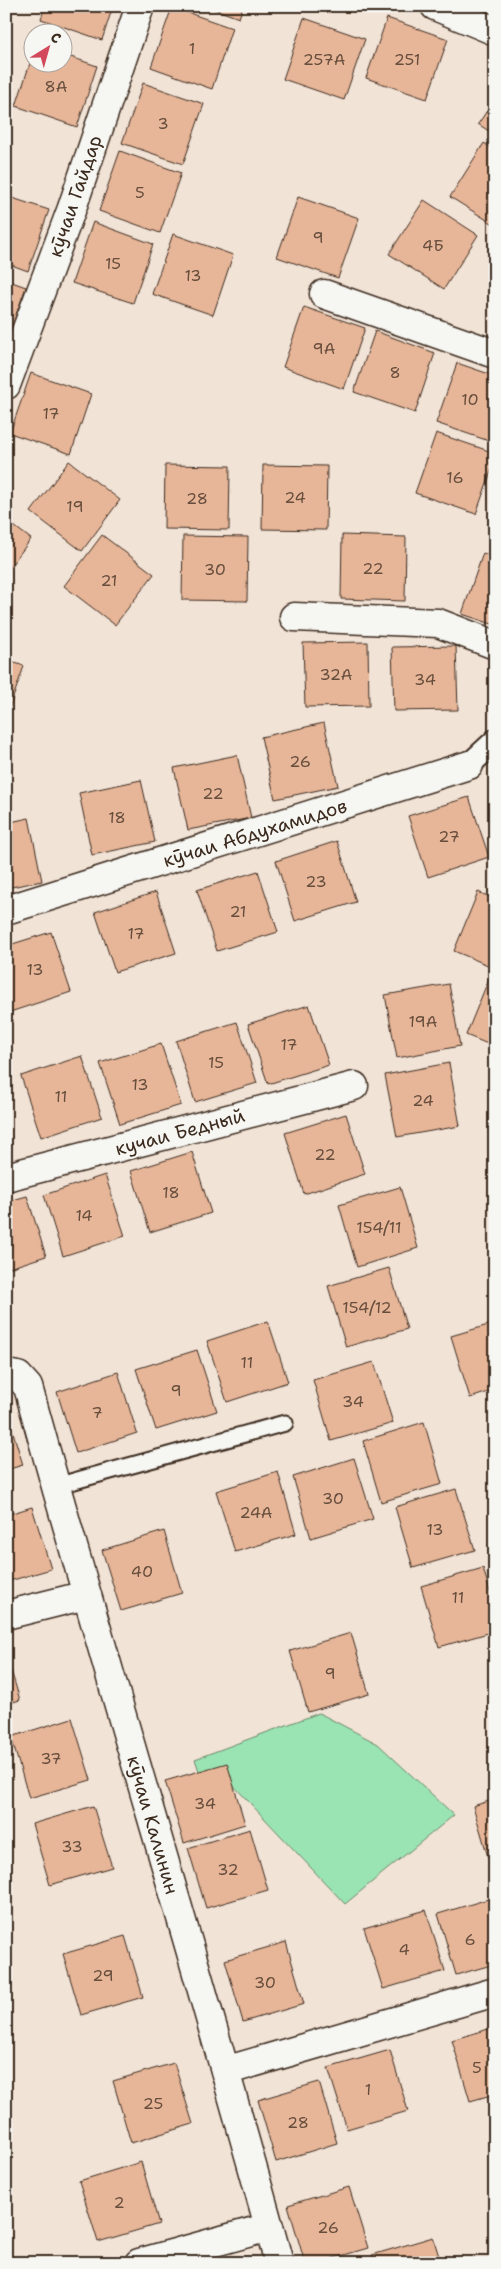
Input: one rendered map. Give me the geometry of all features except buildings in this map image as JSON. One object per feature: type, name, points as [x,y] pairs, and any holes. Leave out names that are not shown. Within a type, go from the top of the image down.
[{"type":"street","name":"кӯчаи Гайдар","points":[[6,385],[72,208],[140,6]]},
{"type":"street","points":[[435,6],[495,31]]},
{"type":"street","points":[[324,294],[495,354]]},
{"type":"street","points":[[294,617],[438,623],[495,645]]},
{"type":"street","name":"кӯчаи Абдухамидов","points":[[6,910],[469,766],[495,741]]},
{"type":"street","name":"кучаи Бедный","points":[[6,1177],[354,1086]]},
{"type":"street","name":"кӯчаи Калинин","points":[[17,1381],[56,1486],[279,2263]]},
{"type":"street","points":[[6,1615],[86,1595]]},
{"type":"street","points":[[225,2071],[495,1992]]},
{"type":"street","points":[[139,2263],[269,2227]]},
{"type":"lane","points":[[56,1486],[285,1423]]},
{"type":"green space","points":[[319,1713],[378,1744],[454,1815],[345,1904],[234,1786],[207,1795],[195,1759]]}]
